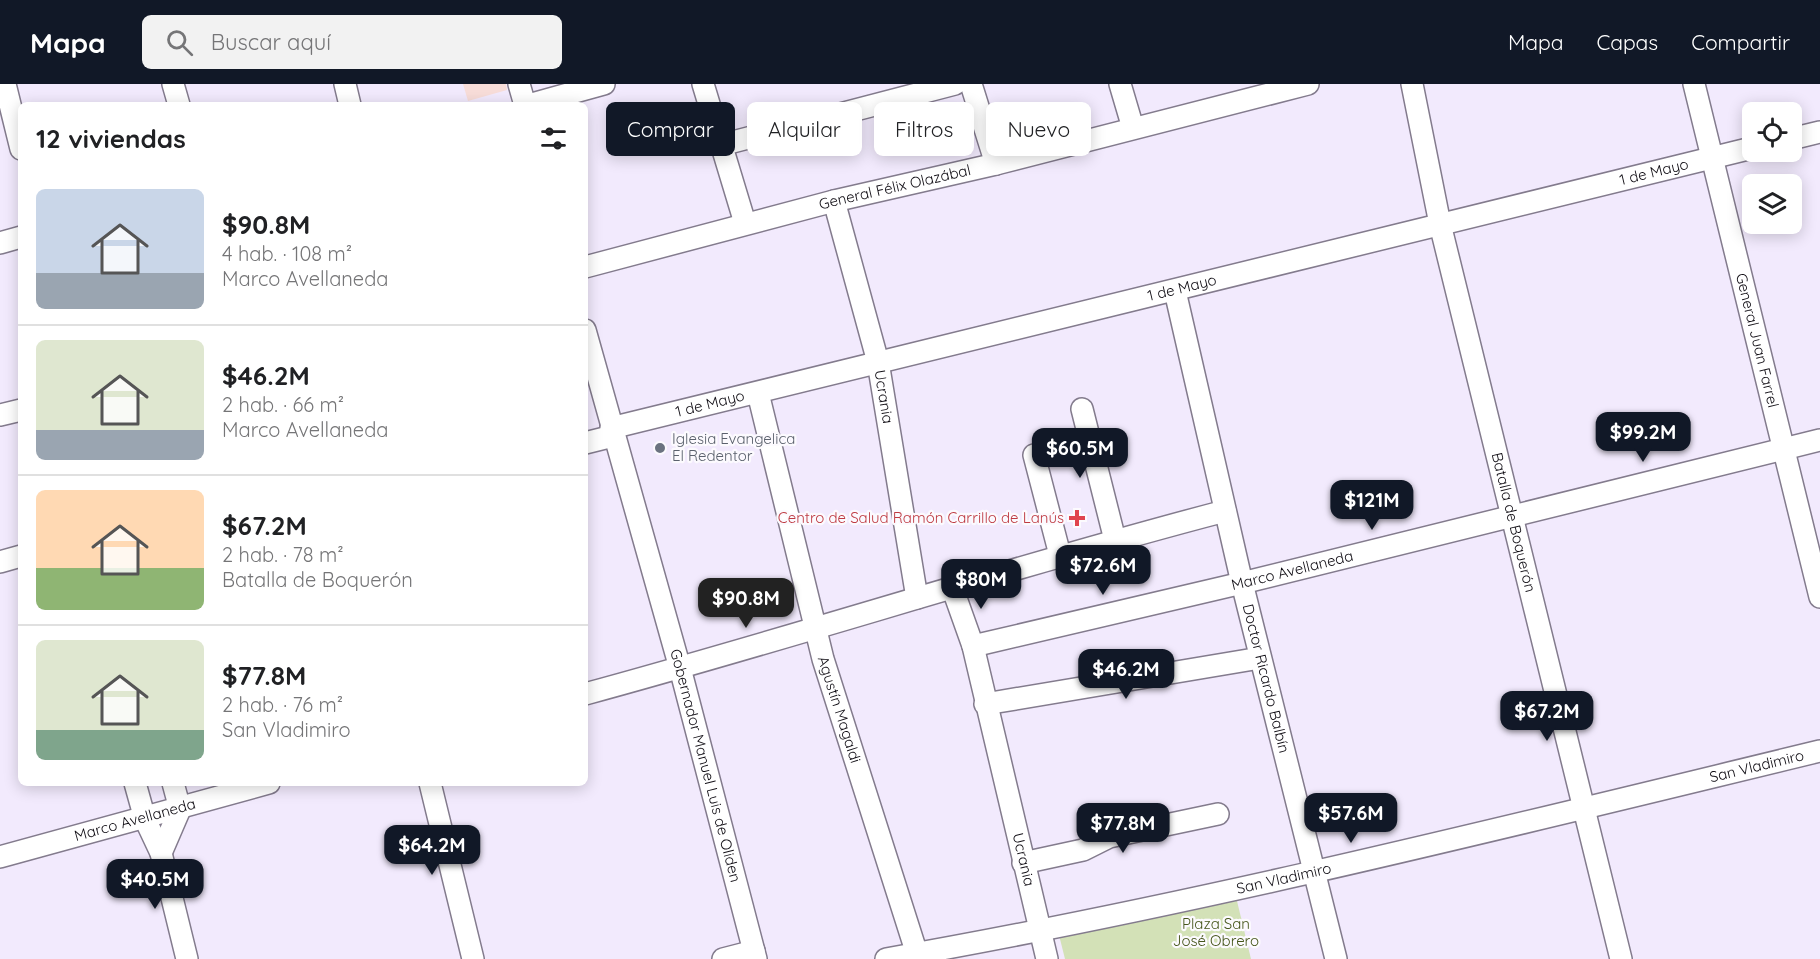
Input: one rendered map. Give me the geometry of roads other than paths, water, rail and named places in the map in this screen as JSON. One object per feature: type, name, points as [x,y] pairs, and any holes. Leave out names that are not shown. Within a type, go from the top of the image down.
[{"type":"street","points":[[4,84],[18,138]]},
{"type":"street","points":[[173,84],[177,102]]},
{"type":"street","points":[[345,84],[349,102]]},
{"type":"street","points":[[519,84],[525,102]]},
{"type":"street","points":[[537,102],[604,84]]},
{"type":"street","points":[[703,84],[708,102]]},
{"type":"street","points":[[735,141],[955,84]]},
{"type":"street","points":[[971,84],[996,164]]},
{"type":"street","points":[[1120,84],[1133,128]]},
{"type":"street","name":"General Félix Olazábal","points":[[588,266],[745,223],[996,164],[1308,84]]},
{"type":"street","name":"Batalla de Boquerón","points":[[1412,84],[1440,224],[1621,959]]},
{"type":"street","name":"General Juan Farrel","points":[[1694,84],[1820,597]]},
{"type":"street","points":[[1802,136],[1820,132]]},
{"type":"street","name":"1 de Mayo","points":[[588,442],[612,432],[878,362],[1742,150]]},
{"type":"street","points":[[724,156],[745,223]]},
{"type":"street","name":"Ucrania","points":[[834,201],[878,362],[917,598]]},
{"type":"street","points":[[0,243],[18,238]]},
{"type":"street","name":"Doctor Ricardo Balbín","points":[[1175,291],[1260,658],[1336,959]]},
{"type":"street","name":"Gobernador Manuel Luis de Oliden","points":[[588,356],[593,398],[612,432],[681,668],[755,955]]},
{"type":"street","name":"Agustín Magaldi","points":[[758,393],[815,630],[917,954]]},
{"type":"street","points":[[1082,409],[1115,540]]},
{"type":"street","points":[[0,415],[18,411]]},
{"type":"street","name":"Marco Avellaneda","points":[[974,646],[1242,583],[1820,440]]},
{"type":"street","points":[[1034,455],[1060,555]]},
{"type":"street","points":[[588,693],[815,630],[1060,555],[1225,511]]},
{"type":"street","points":[[0,562],[18,557]]},
{"type":"street","name":"Ucrania","points":[[952,587],[974,646],[985,704],[1047,959]]},
{"type":"street","points":[[985,704],[1260,658]]},
{"type":"street","name":"San Vladimiro","points":[[886,959],[1040,930],[1315,873],[1820,752]]},
{"type":"street","points":[[136,786],[145,819],[161,853],[187,959]]},
{"type":"street","points":[[161,853],[180,809],[174,786]]},
{"type":"street","name":"Marco Avellaneda","points":[[0,857],[259,786]]},
{"type":"street","points":[[431,786],[473,959]]},
{"type":"street","points":[[1023,863],[1083,850],[1109,837],[1218,814]]},
{"type":"street","points":[[723,959],[755,955]]},
{"type":"place","name":"Iglesia Evangelica El Redentor","points":[[660,448]]},
{"type":"place","name":"Centro de Salud Ramón Carrillo de Lanús","points":[[1077,518]]},
{"type":"park label","name":"Plaza San José Obrero","points":[[1216,932]]}]
